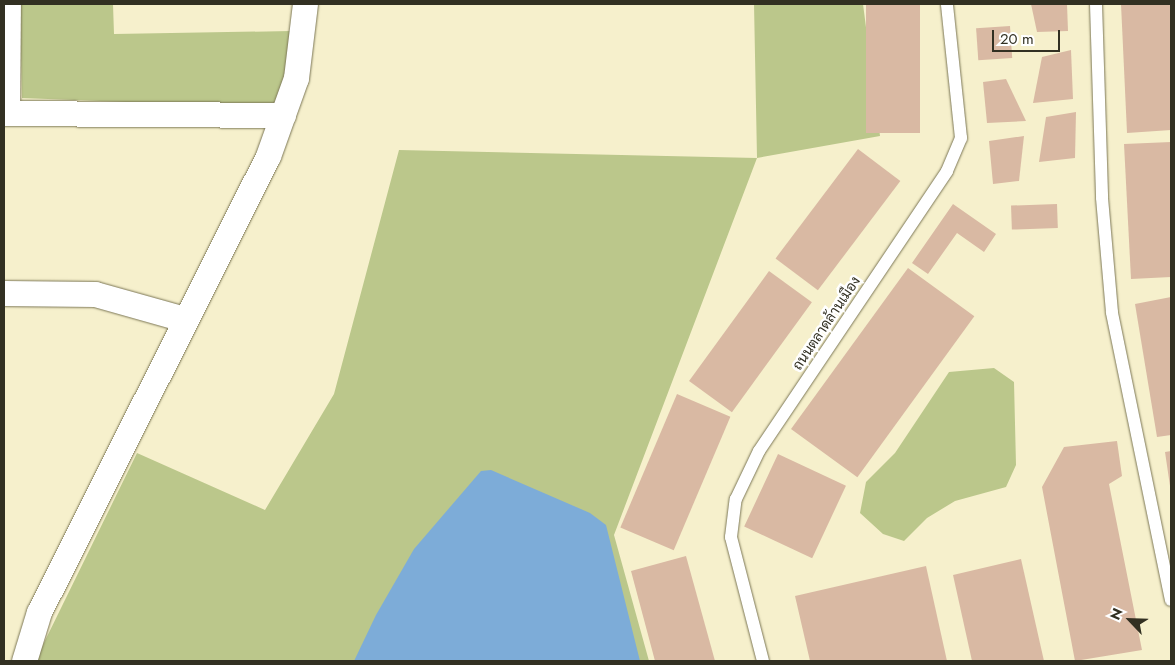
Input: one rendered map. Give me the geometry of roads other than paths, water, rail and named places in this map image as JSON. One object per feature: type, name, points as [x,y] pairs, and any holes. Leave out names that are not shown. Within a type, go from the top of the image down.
[{"type":"street","points":[[8,4],[6,113],[284,115]]},
{"type":"street","points":[[24,661],[39,612],[184,319],[268,156],[296,78],[304,4]]},
{"type":"street","points":[[4,293],[95,294],[184,319]]},
{"type":"lane","name":"ถนนตลาดล้านเมือง","points":[[763,661],[731,537],[736,499],[759,451],[946,171],[961,138],[947,4]]},
{"type":"lane","points":[[1096,4],[1102,198],[1112,313],[1171,600]]},
{"type":"water","points":[[491,470],[590,513],[606,525],[640,661],[354,661],[376,615],[414,549],[481,471]]}]
